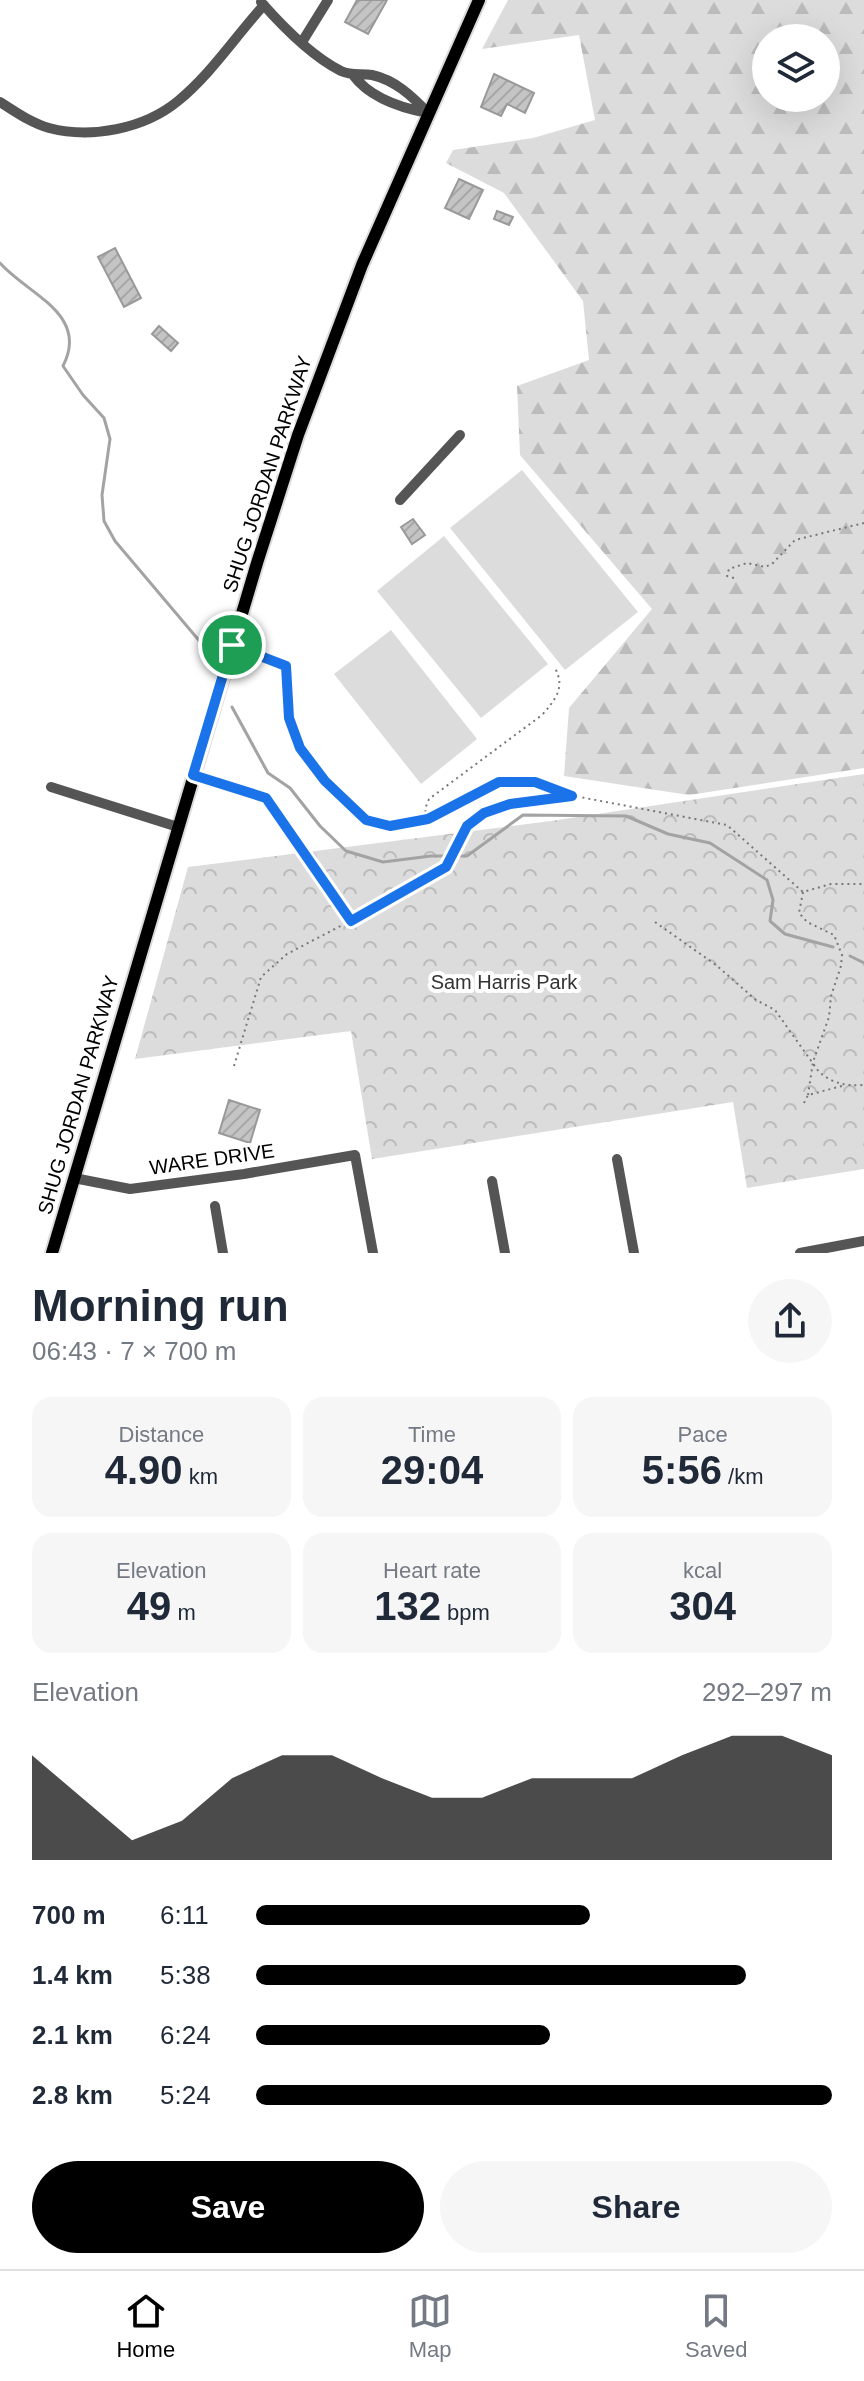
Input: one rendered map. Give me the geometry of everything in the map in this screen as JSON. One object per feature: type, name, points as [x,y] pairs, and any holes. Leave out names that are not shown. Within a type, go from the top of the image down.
[{"type":"main road","name":"SHUG JORDAN PARKWAY","points":[[52,1253],[232,645],[308,407],[362,265],[479,0]]},
{"type":"street","points":[[302,42],[328,0]]},
{"type":"street","points":[[0,102],[27,120],[70,132],[107,131],[130,125],[176,103],[211,68],[262,3],[302,42],[341,71],[353,75],[372,75],[401,87],[428,113]]},
{"type":"street","points":[[353,75],[364,87],[400,107],[428,113]]},
{"type":"street","points":[[400,500],[460,435]]},
{"type":"street","points":[[51,787],[178,827]]},
{"type":"street","name":"WARE DRIVE","points":[[74,1178],[130,1189],[355,1155],[373,1253]]},
{"type":"street","points":[[617,1159],[634,1253]]},
{"type":"street","points":[[492,1181],[505,1253]]},
{"type":"street","points":[[215,1206],[223,1253]]},
{"type":"street","points":[[800,1253],[864,1241]]},
{"type":"path","points":[[734,578],[727,576],[729,569],[747,563],[765,567],[772,564],[795,540],[864,523]]},
{"type":"path","points":[[232,645],[286,666],[289,718],[300,748],[325,781],[366,820],[390,826],[428,819],[499,782],[535,782],[572,796],[727,825],[803,892]]},
{"type":"path","points":[[428,819],[425,809],[429,799],[542,715],[557,698],[559,675],[554,666]]},
{"type":"path","points":[[193,775],[266,798],[351,921]]},
{"type":"path","points":[[234,1066],[261,977],[287,954],[446,867],[467,826],[484,813],[510,804],[572,796]]},
{"type":"path","points":[[803,892],[831,884],[864,884]]},
{"type":"path","points":[[803,892],[799,913],[807,922],[834,935],[842,955],[829,1017],[813,1062],[804,1103]]},
{"type":"path","points":[[655,922],[716,965],[756,1000],[775,1010],[828,1080],[844,1086]]},
{"type":"path","points":[[808,1095],[844,1086],[864,1085]]},
{"type":"green space","points":[[508,0],[864,0],[864,768],[689,795],[564,776],[569,708],[652,609],[520,455],[517,386],[589,360],[583,301],[504,193],[446,163],[453,150],[533,138],[595,120],[579,35],[482,49]]},
{"type":"green space","points":[[522,470],[638,612],[565,670],[450,528]]},
{"type":"green space","points":[[444,536],[548,664],[481,718],[377,591]]},
{"type":"green space","points":[[391,630],[477,739],[421,784],[334,674]]},
{"type":"green space","name":"Sam Harris Park","points":[[864,774],[864,1169],[747,1188],[733,1102],[372,1159],[351,1031],[135,1059],[188,867],[551,821]]},
{"type":"building","points":[[357,0],[387,0],[368,34],[345,22]]},
{"type":"building","points":[[494,74],[534,93],[525,113],[507,104],[501,116],[481,107]]},
{"type":"building","points":[[459,179],[483,190],[469,219],[445,208]]},
{"type":"building","points":[[497,211],[513,217],[509,225],[494,219]]},
{"type":"building","points":[[115,248],[141,298],[124,307],[98,257]]},
{"type":"building","points":[[159,326],[178,343],[171,351],[152,334]]},
{"type":"building","points":[[413,519],[425,535],[412,544],[401,527]]},
{"type":"building","points":[[229,1100],[260,1110],[250,1143],[219,1133]]},
{"type":"waterway","points":[[0,263],[62,319],[68,332],[69,348],[63,366],[104,418],[110,439],[102,495],[104,521],[115,541],[202,644]]},
{"type":"waterway","points":[[232,707],[268,773],[290,788],[320,826],[346,851],[383,862],[431,856],[467,856],[523,815],[626,816],[668,834],[710,843],[767,880],[773,900],[770,921],[785,934],[833,947]]},
{"type":"waterway","points":[[850,956],[864,963]]},
{"type":"route","points":[[232,645],[286,666],[289,718],[300,748],[325,781],[366,820],[390,826],[428,819],[499,782],[535,782],[572,796],[510,804],[484,813],[467,826],[446,867],[351,921],[266,798],[193,775],[232,645]]}]
